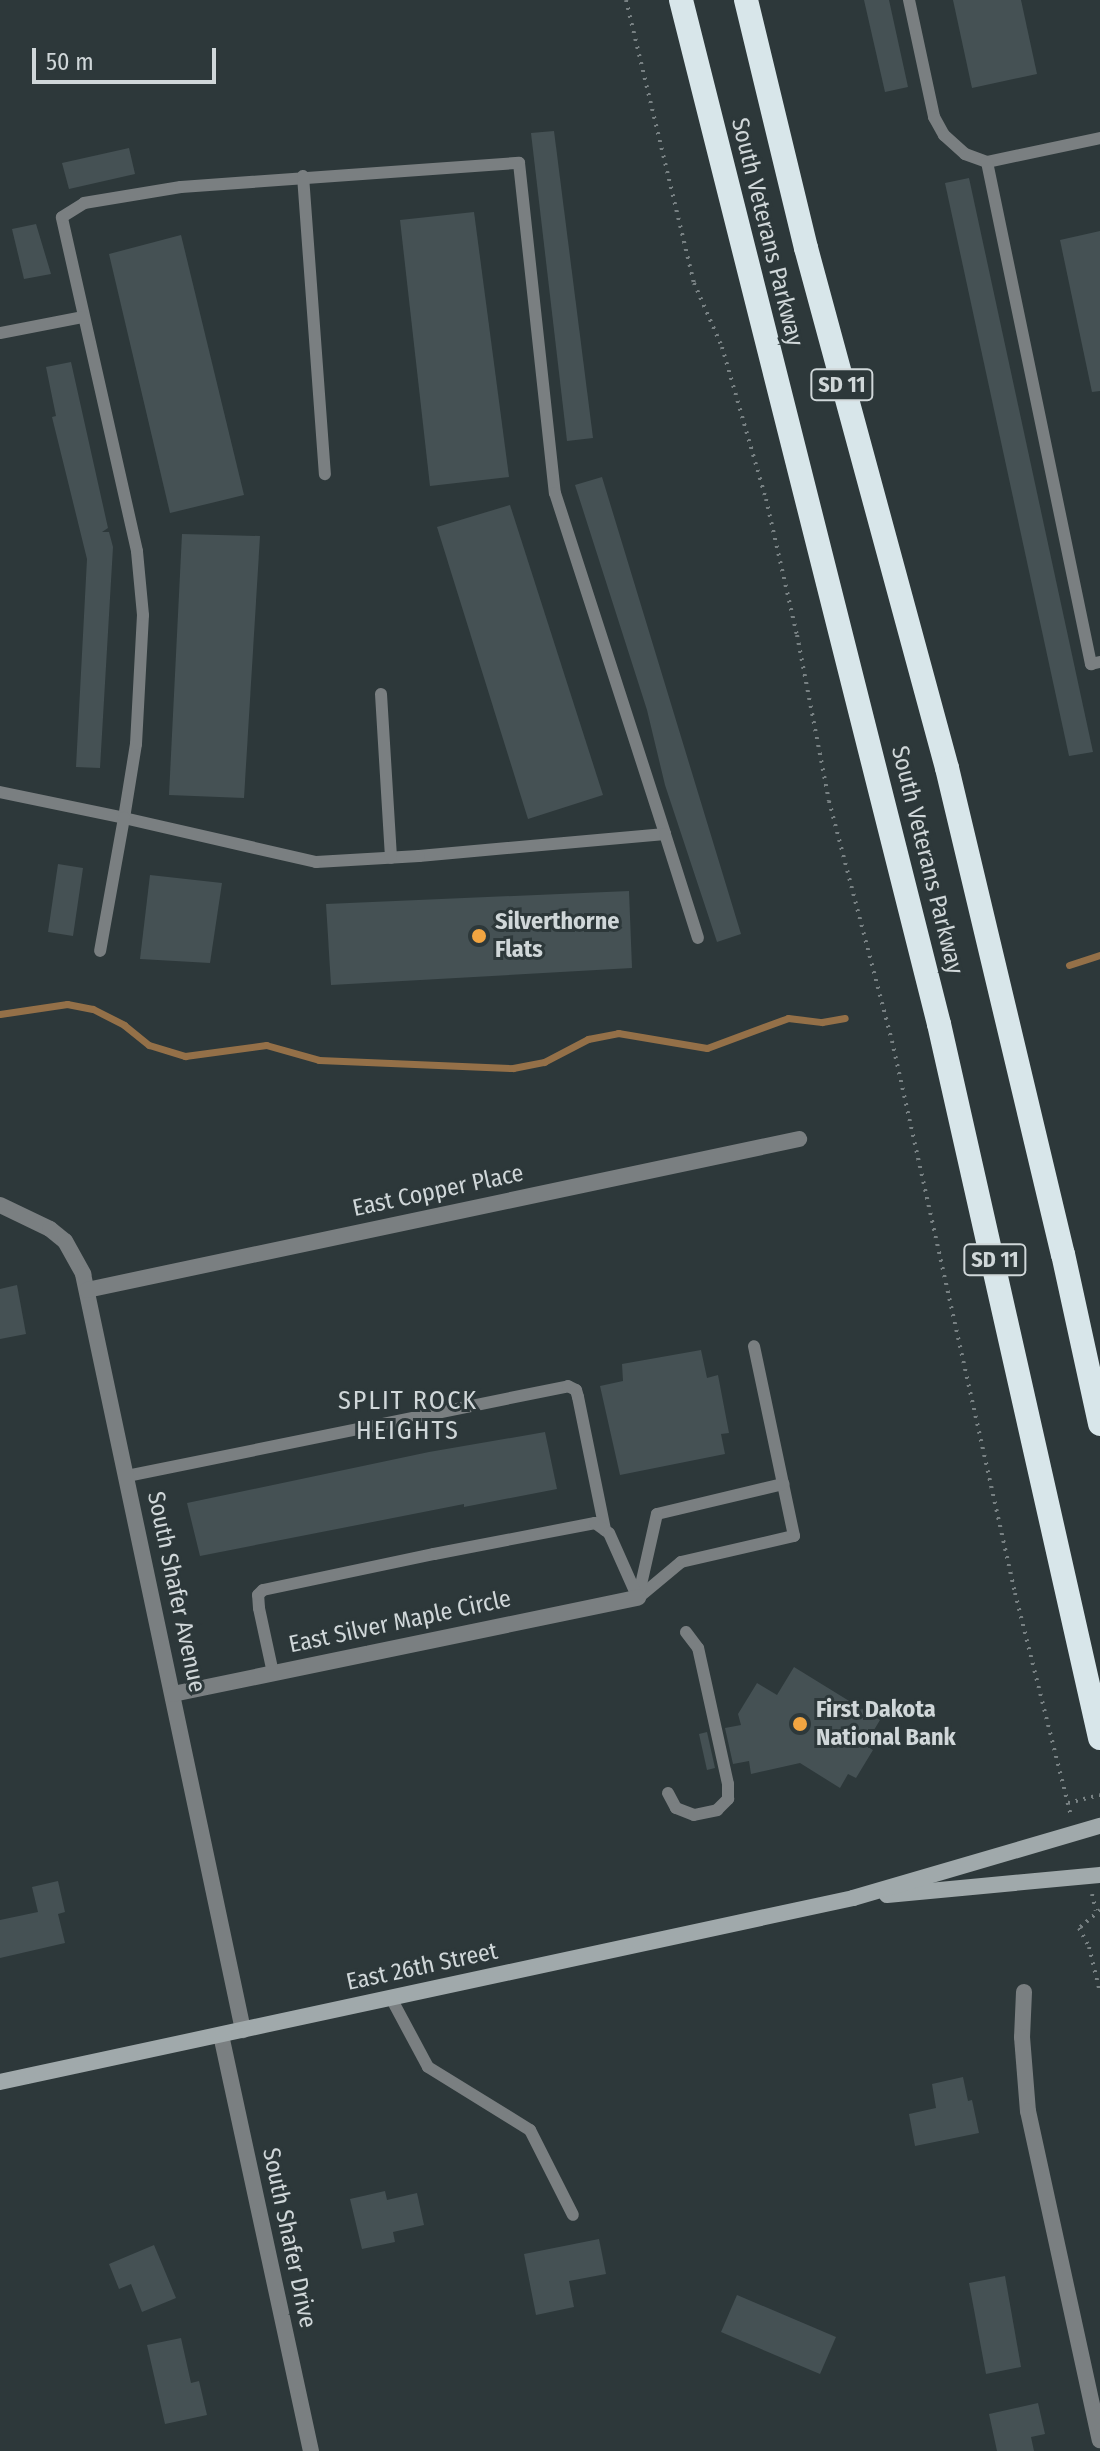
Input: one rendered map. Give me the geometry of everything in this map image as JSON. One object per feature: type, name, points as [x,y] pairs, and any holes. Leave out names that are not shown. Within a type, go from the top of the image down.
[{"type":"highway","name":"South Veterans Parkway","points":[[681,0],[939,1024],[1100,1738]]},
{"type":"highway","name":"South Veterans Parkway","points":[[746,0],[806,248],[947,768],[1056,1224],[1100,1424]]},
{"type":"main road","name":"East 26th Street","points":[[0,2082],[853,1898],[1100,1826]]},
{"type":"main road","name":"East 26th Street","points":[[853,1898],[1100,1875]]},
{"type":"street","name":"East Copper Place","points":[[87,1290],[799,1139]]},
{"type":"street","name":"South Shafer Avenue","points":[[0,1205],[33,1218],[65,1241],[76,1257],[87,1290],[243,2030]]},
{"type":"street","name":"East Silver Maple Circle","points":[[173,1694],[638,1598]]},
{"type":"street","points":[[1024,1992],[1023,2052],[1028,2111],[1100,2440]]},
{"type":"street","name":"South Shafer Drive","points":[[221,2035],[311,2451]]},
{"type":"lane","points":[[909,0],[934,117],[944,135],[965,154],[987,162],[1100,138]]},
{"type":"lane","points":[[987,162],[1091,664],[1100,662]]},
{"type":"lane","points":[[100,951],[136,744],[143,615],[137,551],[62,217],[84,203],[181,187],[519,163],[555,493],[698,938]]},
{"type":"lane","points":[[303,176],[325,474]]},
{"type":"lane","points":[[0,333],[83,317]]},
{"type":"lane","points":[[381,694],[391,858]]},
{"type":"lane","points":[[0,792],[316,862],[665,834]]},
{"type":"lane","points":[[638,1598],[681,1562],[794,1536],[754,1346]]},
{"type":"lane","points":[[127,1476],[568,1386],[576,1390],[578,1397],[605,1530],[638,1598]]},
{"type":"lane","points":[[638,1598],[657,1514],[783,1484]]},
{"type":"lane","points":[[273,1673],[259,1608],[258,1595],[263,1590],[581,1524],[595,1523],[605,1530]]},
{"type":"lane","points":[[668,1793],[676,1808],[694,1815],[717,1810],[728,1799],[728,1784],[698,1648],[686,1632]]},
{"type":"lane","points":[[391,1998],[428,2067],[530,2130],[573,2215]]},
{"type":"path","points":[[626,0],[694,283],[722,347],[766,499],[797,635],[829,801],[892,1041],[1054,1760],[1068,1803],[1100,1795]]},
{"type":"path","points":[[1098,1911],[1079,1928],[1089,1947],[1100,1992]]},
{"type":"building","points":[[864,0],[889,0],[908,87],[885,92]]},
{"type":"building","points":[[953,0],[1021,0],[1037,74],[972,88]]},
{"type":"building","points":[[554,131],[593,438],[567,441],[531,133]]},
{"type":"building","points":[[129,148],[135,174],[69,189],[62,163]]},
{"type":"building","points":[[969,178],[1093,752],[1069,756],[945,183]]},
{"type":"building","points":[[474,212],[509,477],[430,486],[400,220]]},
{"type":"building","points":[[36,224],[51,274],[24,279],[12,229]]},
{"type":"building","points":[[1100,231],[1100,391],[1092,392],[1060,240]]},
{"type":"building","points":[[181,235],[244,495],[170,513],[109,254]]},
{"type":"building","points":[[71,362],[108,528],[102,532],[109,532],[113,547],[100,768],[76,767],[87,559],[52,417],[56,416],[46,367]]},
{"type":"building","points":[[602,477],[741,934],[717,942],[665,785],[647,710],[575,485]]},
{"type":"building","points":[[510,505],[603,795],[528,819],[437,527]]},
{"type":"building","points":[[182,534],[260,536],[244,798],[169,795]]},
{"type":"building","points":[[58,864],[83,868],[73,936],[48,932]]},
{"type":"building","points":[[150,875],[222,883],[210,963],[140,959]]},
{"type":"building","name":"Silverthorne Flats","points":[[629,891],[632,968],[331,985],[326,904]]},
{"type":"building","points":[[17,1285],[26,1334],[0,1339],[0,1289]]},
{"type":"building","points":[[701,1350],[707,1378],[718,1375],[729,1433],[721,1434],[725,1454],[620,1475],[600,1386],[623,1381],[622,1364]]},
{"type":"building","points":[[545,1432],[557,1489],[464,1507],[464,1504],[200,1556],[187,1503],[429,1452]]},
{"type":"building","points":[[794,1667],[880,1720],[865,1745],[873,1750],[856,1778],[848,1774],[840,1788],[800,1763],[751,1774],[749,1761],[733,1764],[725,1728],[741,1725],[738,1714],[757,1683],[777,1695]]},
{"type":"building","points":[[707,1732],[715,1768],[707,1770],[699,1734]]},
{"type":"building","points":[[58,1881],[65,1912],[58,1914],[65,1943],[0,1958],[0,1920],[38,1912],[32,1887]]},
{"type":"building","points":[[963,2077],[979,2133],[915,2146],[909,2114],[936,2108],[932,2084]]},
{"type":"building","points":[[385,2191],[387,2200],[417,2193],[424,2225],[393,2232],[395,2242],[362,2249],[350,2199]]},
{"type":"building","points":[[599,2239],[606,2274],[569,2281],[574,2307],[536,2315],[524,2254]]},
{"type":"building","points":[[154,2245],[176,2298],[142,2312],[131,2284],[119,2289],[109,2264]]},
{"type":"building","points":[[1005,2276],[1021,2367],[986,2374],[969,2283]]},
{"type":"building","points":[[737,2295],[836,2337],[820,2374],[721,2332]]},
{"type":"building","points":[[181,2338],[191,2383],[199,2381],[207,2415],[165,2424],[147,2345]]},
{"type":"building","points":[[1038,2403],[1045,2434],[1031,2437],[1034,2451],[997,2451],[989,2414]]},
{"type":"waterway","points":[[1069,965],[1100,955]]},
{"type":"waterway","points":[[0,1014],[67,1004],[93,1009],[124,1025],[149,1045],[185,1056],[266,1045],[319,1060],[513,1068],[544,1062],[588,1039],[618,1033],[707,1048],[788,1018],[822,1022],[845,1018]]},
{"type":"place","name":"Silverthorne Flats","points":[[479,936]]},
{"type":"place","name":"First Dakota National Bank","points":[[800,1724]]},
{"type":"district","name":"SPLIT ROCK HEIGHTS","points":[[408,1416]]}]
